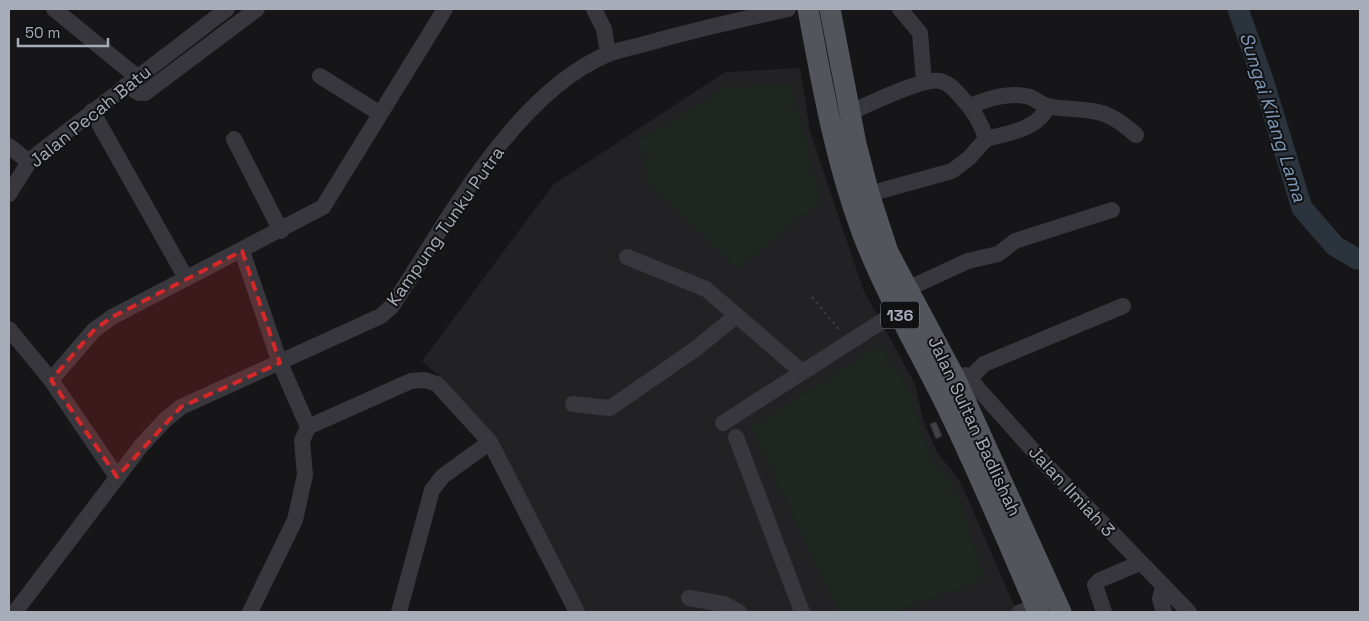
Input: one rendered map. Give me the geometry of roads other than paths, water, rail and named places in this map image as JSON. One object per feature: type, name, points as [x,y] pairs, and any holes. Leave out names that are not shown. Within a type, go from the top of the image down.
[{"type":"main road","name":"Jalan Sultan Badlishah","points":[[808,9],[846,187],[879,274],[1032,573],[1061,612]]},
{"type":"main road","name":"Jalan Sultan Badlishah","points":[[830,9],[849,113],[869,194],[888,252],[907,289],[962,379],[1032,573],[1031,611]]},
{"type":"street","points":[[54,9],[131,81],[139,93],[145,93],[257,9]]},
{"type":"street","name":"Jalan Pecah Batu","points":[[9,194],[29,162],[92,111],[227,9]]},
{"type":"street","points":[[51,380],[94,330],[104,322],[323,207],[379,113],[445,9]]},
{"type":"street","points":[[594,9],[607,39],[608,54]]},
{"type":"street","name":"Kampung Tunku Putra","points":[[13,611],[147,440],[181,407],[381,316],[392,306],[480,172],[520,119],[551,90],[608,54],[692,31],[788,9]]},
{"type":"street","points":[[900,9],[920,33],[924,82]]},
{"type":"street","points":[[320,76],[379,113]]},
{"type":"street","points":[[849,113],[924,82],[938,81],[949,85],[970,106],[981,121],[986,139]]},
{"type":"street","points":[[970,106],[996,96],[1029,97],[1048,106],[1103,112],[1120,121],[1136,135]]},
{"type":"street","points":[[869,194],[952,171],[969,158],[986,139],[1032,125],[1044,116],[1048,106]]},
{"type":"street","points":[[92,111],[186,278]]},
{"type":"street","points":[[234,139],[280,231]]},
{"type":"street","points":[[9,146],[29,162]]},
{"type":"street","points":[[907,289],[968,261],[998,254],[1015,241],[1112,210]]},
{"type":"street","points":[[242,251],[280,363],[308,427]]},
{"type":"street","points":[[627,257],[706,289],[802,372]]},
{"type":"street","points":[[962,379],[984,364],[1123,306]]},
{"type":"street","points":[[723,423],[898,311]]},
{"type":"street","points":[[573,404],[610,408],[694,350],[736,316]]},
{"type":"street","points":[[9,329],[51,380],[117,477]]},
{"type":"street","name":"Jalan Ilmiah 3","points":[[962,379],[1189,612]]},
{"type":"street","points":[[250,612],[295,520],[305,475],[302,441],[308,427],[411,381],[425,380],[437,384],[490,442],[577,612]]},
{"type":"street","points":[[736,437],[802,612]]},
{"type":"street","points":[[399,612],[432,490],[443,476],[490,442]]},
{"type":"street","points":[[1104,612],[1094,585],[1100,580],[1140,563]]},
{"type":"street","points":[[1163,586],[1160,599],[1164,612]]},
{"type":"street","points":[[689,598],[724,604],[739,612]]},
{"type":"waterway","name":"Sungai Kilang Lama","points":[[1238,9],[1263,80],[1302,208],[1335,246],[1357,259],[1360,258]]}]
